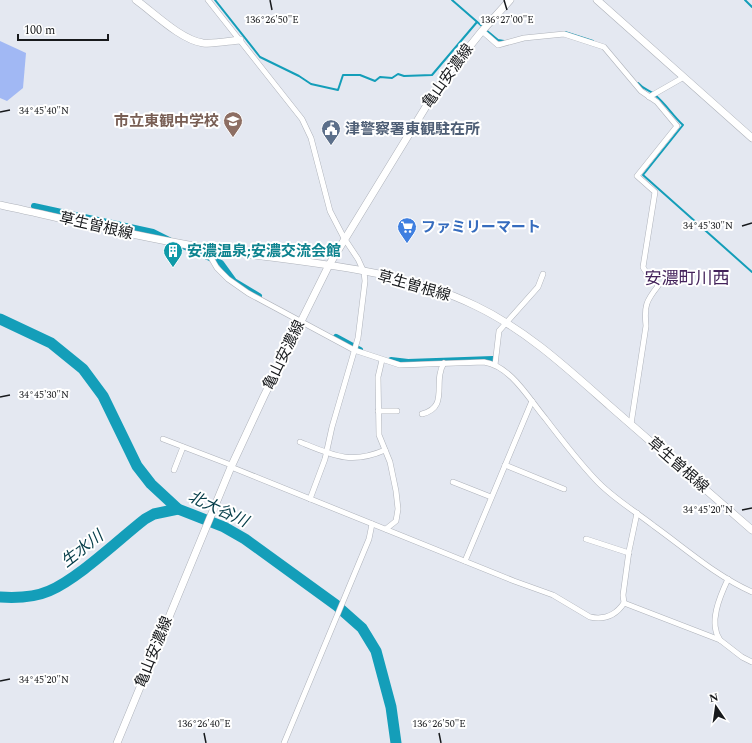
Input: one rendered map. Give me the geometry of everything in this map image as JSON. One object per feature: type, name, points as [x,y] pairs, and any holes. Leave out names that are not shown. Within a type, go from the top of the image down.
[{"type":"main road","points":[[136,0],[182,35],[195,41],[210,43],[240,40]]},
{"type":"main road","name":"亀山安濃線","points":[[116,743],[231,466],[329,265],[440,82],[510,0]]},
{"type":"main road","points":[[597,0],[752,138]]},
{"type":"main road","name":"草生曽根線","points":[[0,205],[139,236],[210,249],[329,265],[397,278],[434,288],[476,306],[507,322],[549,352],[752,530]]},
{"type":"street","points":[[208,0],[302,119],[311,138],[330,211],[364,272],[365,287],[354,350],[332,427],[327,453],[310,499]]},
{"type":"street","points":[[482,31],[498,44],[524,38],[564,34],[604,47],[641,91],[657,102],[677,126],[637,176],[655,192],[643,267],[645,272],[657,281],[658,286],[647,300],[645,310],[646,326],[631,424]]},
{"type":"street","points":[[649,97],[684,77]]},
{"type":"street","points":[[210,249],[210,256],[217,268],[228,279],[258,300],[354,350],[382,360],[400,364],[484,362],[495,365],[510,376],[605,490],[728,579],[752,592]]},
{"type":"street","points":[[495,365],[499,331],[538,288],[543,274]]},
{"type":"street","points":[[382,360],[378,377],[379,435],[390,462],[398,509],[396,521],[386,530]]},
{"type":"street","points":[[422,414],[435,408],[438,403],[439,379],[444,363]]},
{"type":"street","points":[[465,561],[532,401]]},
{"type":"street","points":[[378,411],[397,411]]},
{"type":"street","points":[[163,440],[231,466],[514,581],[549,592],[592,617],[612,615],[620,609],[624,603],[629,554],[638,513]]},
{"type":"street","points":[[300,442],[327,453],[357,459],[385,450]]},
{"type":"street","points":[[174,470],[183,447]]},
{"type":"street","points":[[505,465],[564,489]]},
{"type":"street","points":[[453,482],[491,498]]},
{"type":"street","points":[[284,743],[370,539],[372,524]]},
{"type":"street","points":[[586,540],[629,554]]},
{"type":"street","points":[[720,640],[714,626],[722,593],[728,579]]},
{"type":"street","points":[[624,603],[720,640],[742,657],[752,662]]},
{"type":"shaded area","points":[[0,41],[26,53],[23,88],[7,101],[0,98]]},
{"type":"waterway","points":[[215,0],[260,57],[299,76],[311,84],[338,90],[343,75],[360,75],[375,81],[380,77],[392,78],[398,74],[404,76],[432,75],[477,22]]},
{"type":"waterway","points":[[452,0],[483,27]]},
{"type":"waterway","points":[[745,0],[752,7]]},
{"type":"waterway","points":[[486,30],[498,40],[504,41]]},
{"type":"waterway","points":[[565,32],[593,41]]},
{"type":"waterway","points":[[638,83],[653,93],[683,125],[643,175],[752,272]]},
{"type":"waterway","points":[[34,206],[153,232],[169,240]]},
{"type":"waterway","points":[[181,245],[221,263],[234,281],[259,296]]},
{"type":"waterway","name":"北大谷川","points":[[0,319],[51,343],[83,369],[103,396],[137,466],[151,484],[178,509],[224,527],[245,539],[336,605],[362,628],[376,651],[391,707],[396,743]]},
{"type":"waterway","points":[[336,337],[360,350]]},
{"type":"waterway","points":[[391,360],[408,362],[493,359]]},
{"type":"waterway","name":"生水川","points":[[0,597],[24,597],[49,591],[73,577],[145,519],[154,514],[178,509]]},
{"type":"place","name":"市立東観中学校","points":[[233,138]]},
{"type":"place","name":"津警察署東観駐在所","points":[[331,146]]},
{"type":"place","name":"ファミリーマート","points":[[407,244]]},
{"type":"place","name":"安濃温泉;安濃交流会館","points":[[173,268]]},
{"type":"district","name":"安濃町川西","points":[[687,279]]}]
